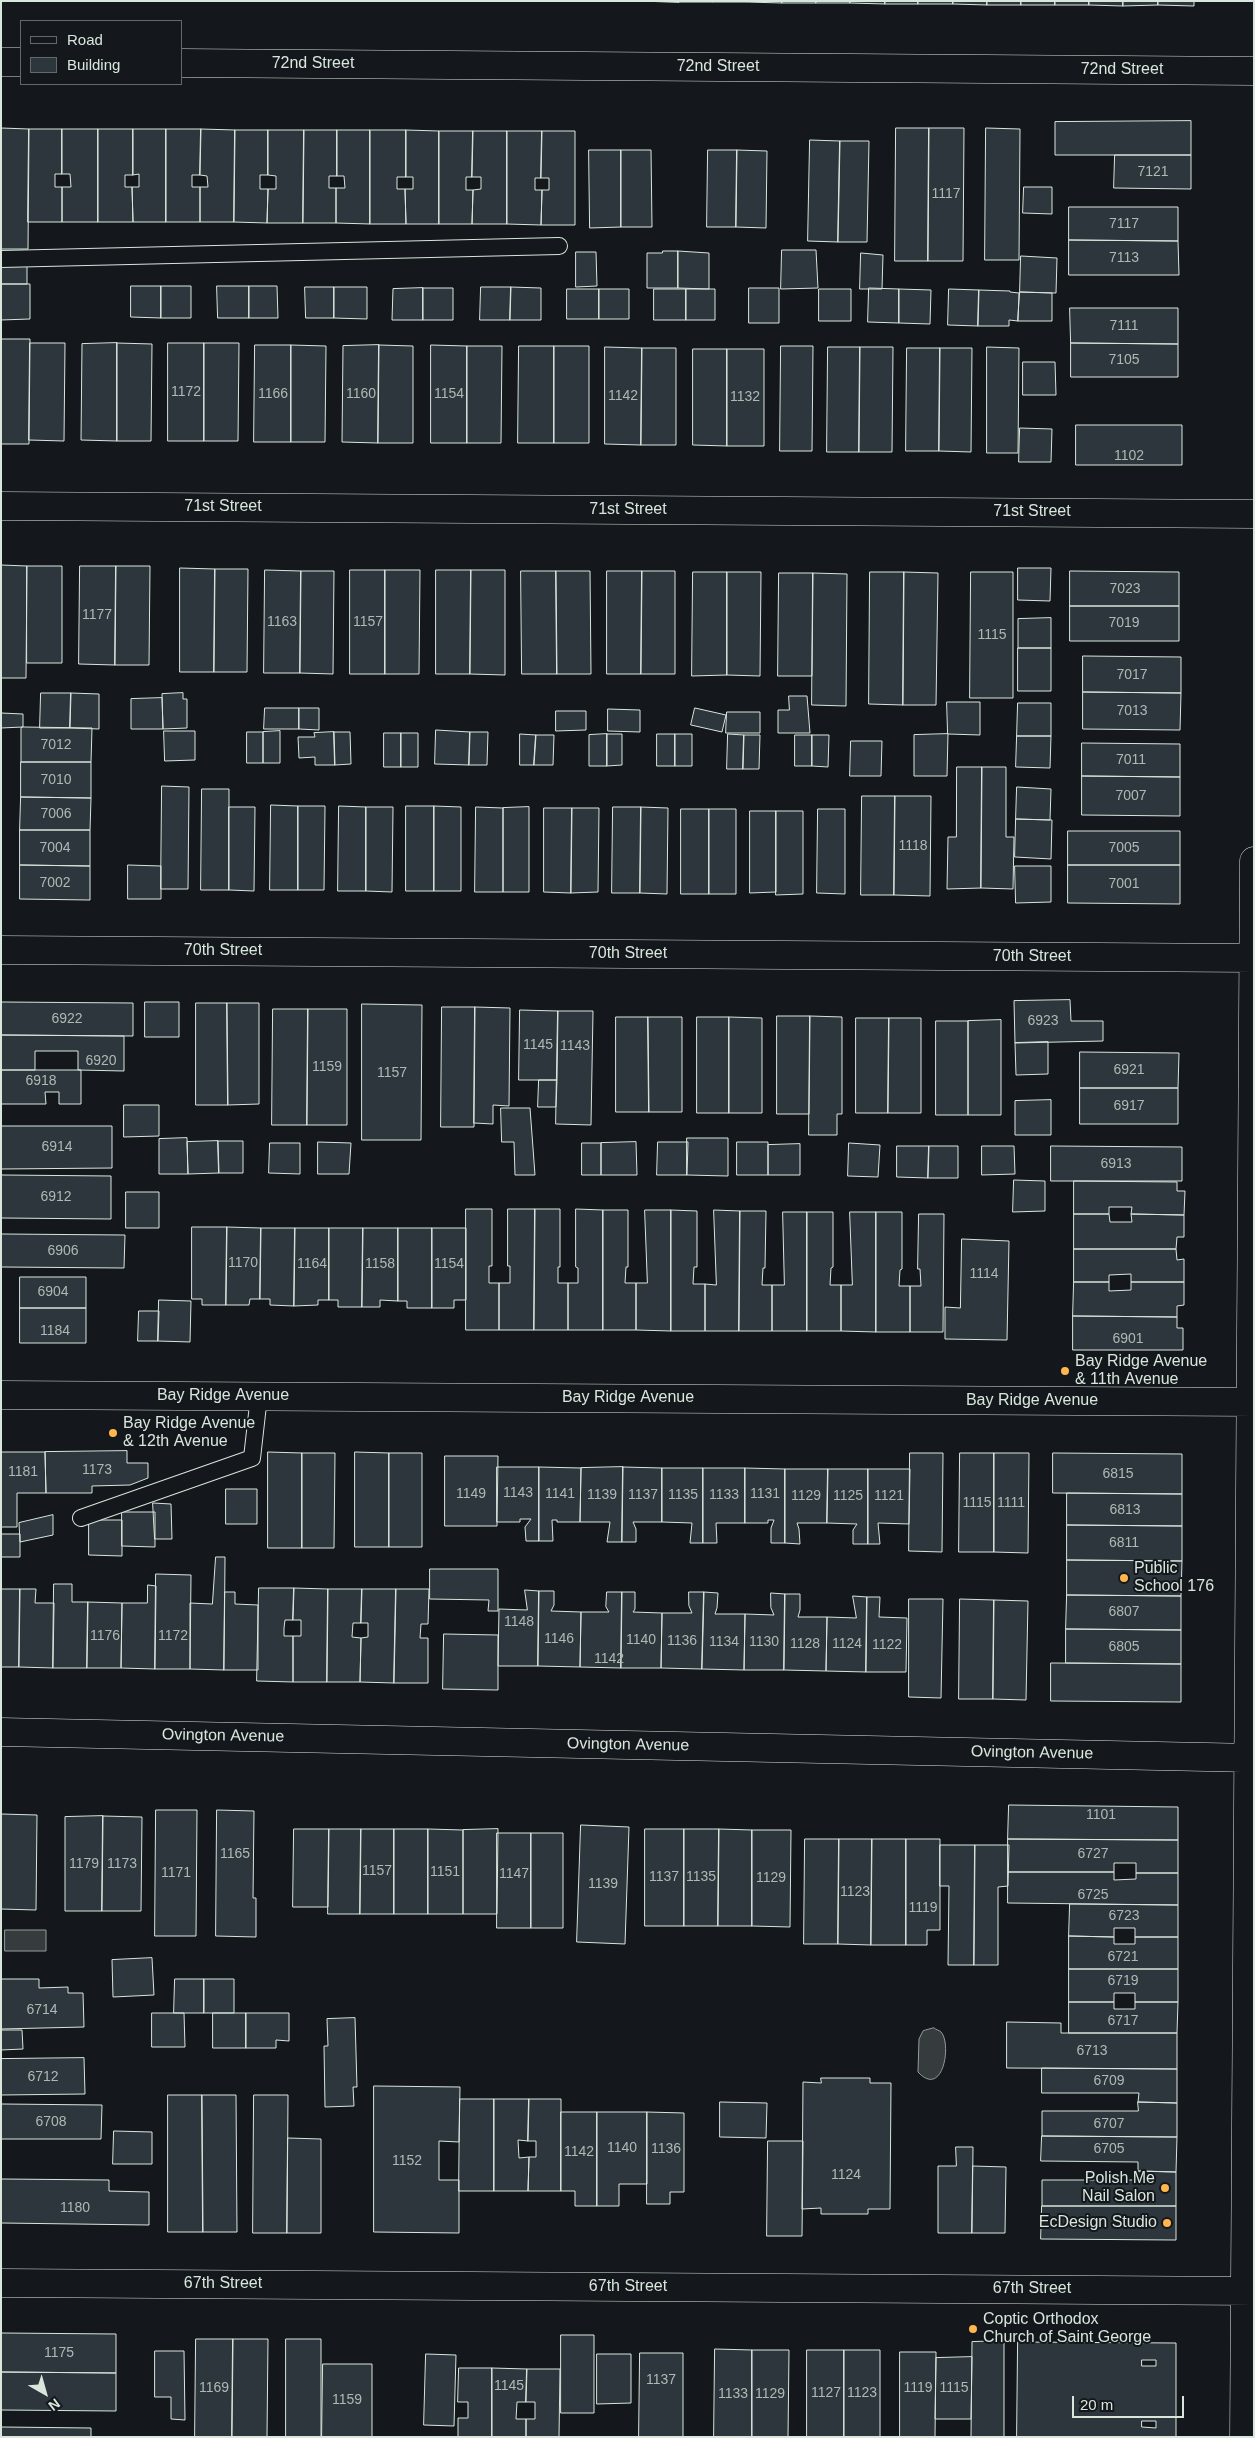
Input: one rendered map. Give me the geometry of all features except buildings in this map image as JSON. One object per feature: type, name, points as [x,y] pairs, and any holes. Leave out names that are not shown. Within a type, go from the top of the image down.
[{"type":"street","points":[[1,62],[20,62]]},
{"type":"street","name":"72nd Street","points":[[182,63],[1254,71]]},
{"type":"street","name":"71st Street","points":[[1,506],[1254,514]]},
{"type":"street","points":[[1244,2437],[1249,2291],[1254,862]]},
{"type":"street","name":"70th Street","points":[[1,950],[1253,958]]},
{"type":"street","name":"Bay Ridge Avenue","points":[[1,1395],[1252,1402]]},
{"type":"street","name":"Ovington Avenue","points":[[1,1732],[1251,1757]]},
{"type":"street","name":"67th Street","points":[[1,2283],[1249,2291]]},
{"type":"lane","points":[[1,259],[559,246]]},
{"type":"lane","points":[[81,1518],[252,1458],[259,1396]]},
{"type":"shaded area","points":[[5,1930],[46,1930],[46,1951],[5,1951]]},
{"type":"shaded area","points":[[934,2028],[941,2032],[944,2038],[946,2047],[945,2057],[939,2074],[934,2079],[927,2079],[918,2072],[919,2039],[923,2031]]},
{"type":"place","name":"Bay Ridge Avenue & 11th Avenue","points":[[1065,1371]]},
{"type":"place","name":"Bay Ridge Avenue & 12th Avenue","points":[[113,1433]]},
{"type":"place","name":"Public School 176","points":[[1124,1578]]},
{"type":"place","name":"Polish Me Nail Salon","points":[[1165,2188]]},
{"type":"place","name":"EcDesign Studio","points":[[1167,2223]]},
{"type":"place","name":"Coptic Orthodox Church of Saint George","points":[[973,2329]]}]
